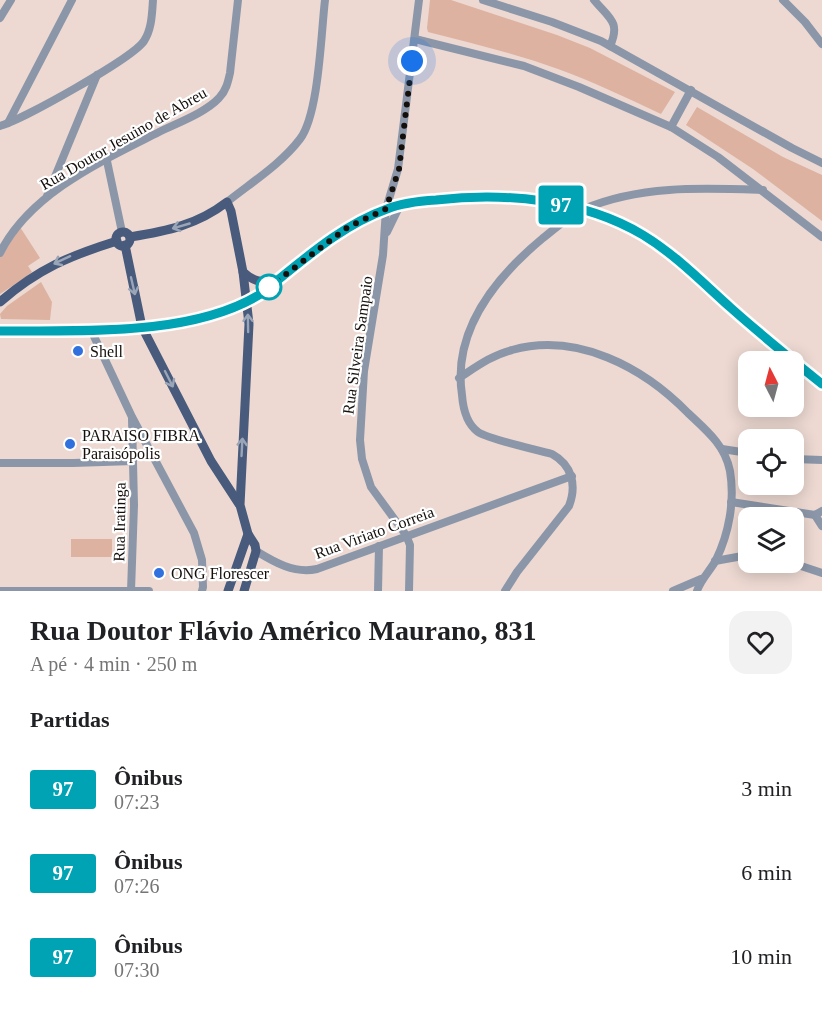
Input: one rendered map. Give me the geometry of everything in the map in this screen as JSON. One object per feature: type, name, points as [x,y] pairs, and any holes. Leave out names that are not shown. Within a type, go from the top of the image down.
[{"type":"main road","points":[[0,331],[142,327],[214,315],[247,302],[348,227],[386,209],[451,198],[488,196],[541,201],[580,210],[609,219],[642,234],[678,261],[768,341],[822,384]]},
{"type":"main road","points":[[0,302],[35,274],[71,256],[123,239],[199,220],[229,206],[243,272],[249,324],[240,506]]},
{"type":"main road","points":[[123,239],[142,327],[211,461],[240,506],[248,534],[255,545],[256,551],[244,591]]},
{"type":"main road","points":[[243,272],[252,280],[278,280]]},
{"type":"main road","points":[[228,591],[248,534]]},
{"type":"street","points":[[0,18],[11,0]]},
{"type":"street","points":[[3,125],[72,0]]},
{"type":"street","points":[[3,125],[97,75],[131,54],[145,39],[151,23],[153,0]]},
{"type":"street","name":"Rua Doutor Jesuino de Abreu","points":[[0,253],[19,224],[33,207],[46,197],[106,160],[184,120],[219,98],[227,85],[230,73],[238,0]]},
{"type":"street","points":[[229,206],[238,193],[275,164],[306,129],[310,118],[317,71],[325,0]]},
{"type":"street","name":"Rua Silveira Sampaio","points":[[409,591],[410,545],[406,535],[371,487],[362,459],[360,440],[364,371],[386,234],[386,209],[399,169],[419,0]]},
{"type":"street","points":[[483,0],[552,22],[610,46],[822,163]]},
{"type":"street","points":[[594,0],[615,24],[615,35],[610,46]]},
{"type":"street","points":[[783,0],[805,22],[822,44]]},
{"type":"street","points":[[415,39],[524,66],[671,127],[718,156],[822,237]]},
{"type":"street","points":[[46,197],[97,75]]},
{"type":"street","points":[[671,127],[691,90]]},
{"type":"street","points":[[106,160],[123,239]]},
{"type":"street","points":[[505,591],[517,572],[569,506],[572,498],[572,476],[568,466],[552,454],[478,432],[467,418],[459,378],[461,355],[475,317],[489,293],[533,246],[580,210],[626,195],[683,190],[763,190]]},
{"type":"street","name":"Rua Silveira Sampaio","points":[[386,234],[400,205]]},
{"type":"street","points":[[92,330],[132,417],[194,533],[202,560],[201,591]]},
{"type":"street","points":[[459,378],[487,359],[512,350],[527,346],[552,345],[594,352],[625,365],[657,385],[679,403],[722,449],[730,473],[731,502],[727,530],[715,561],[701,579],[697,591]]},
{"type":"street","name":"Rua Iratinga","points":[[131,591],[134,505],[132,417]]},
{"type":"street","points":[[722,449],[738,451]]},
{"type":"street","points":[[804,459],[822,460]]},
{"type":"street","points":[[0,463],[133,460]]},
{"type":"street","name":"Rua Viriato Correia","points":[[256,551],[284,567],[306,571],[317,569],[572,476]]},
{"type":"street","points":[[731,502],[819,513],[822,526]]},
{"type":"street","points":[[378,591],[379,546]]},
{"type":"street","points":[[715,561],[738,557]]},
{"type":"street","points":[[804,567],[822,573]]},
{"type":"street","points":[[673,591],[701,579]]},
{"type":"street","points":[[0,591],[149,591]]},
{"type":"shaded area","points":[[430,0],[451,0],[557,35],[590,48],[675,92],[661,114],[558,69],[428,32]]},
{"type":"shaded area","points":[[697,107],[783,157],[822,175],[822,221],[753,169],[686,125]]},
{"type":"shaded area","points":[[20,227],[40,258],[28,266],[32,272],[0,294],[0,258]]},
{"type":"shaded area","points":[[41,282],[52,302],[50,320],[1,319],[0,314],[7,306]]},
{"type":"shaded area","points":[[71,539],[112,539],[112,557],[71,557]]},
{"type":"bus line","name":"97","points":[[0,331],[142,327],[214,315],[259,295],[348,227],[386,209],[419,201],[451,198],[488,196],[521,198],[595,214],[642,234],[678,261],[768,341],[822,384]]},
{"type":"place","name":"Shell","points":[[78,351]]},
{"type":"place","name":"PARAISO FIBRA Paraisópolis","points":[[70,444]]},
{"type":"place","name":"ONG Florescer","points":[[159,573]]},
{"type":"route","points":[[269,287],[348,227],[386,209],[399,169],[412,61]]}]
